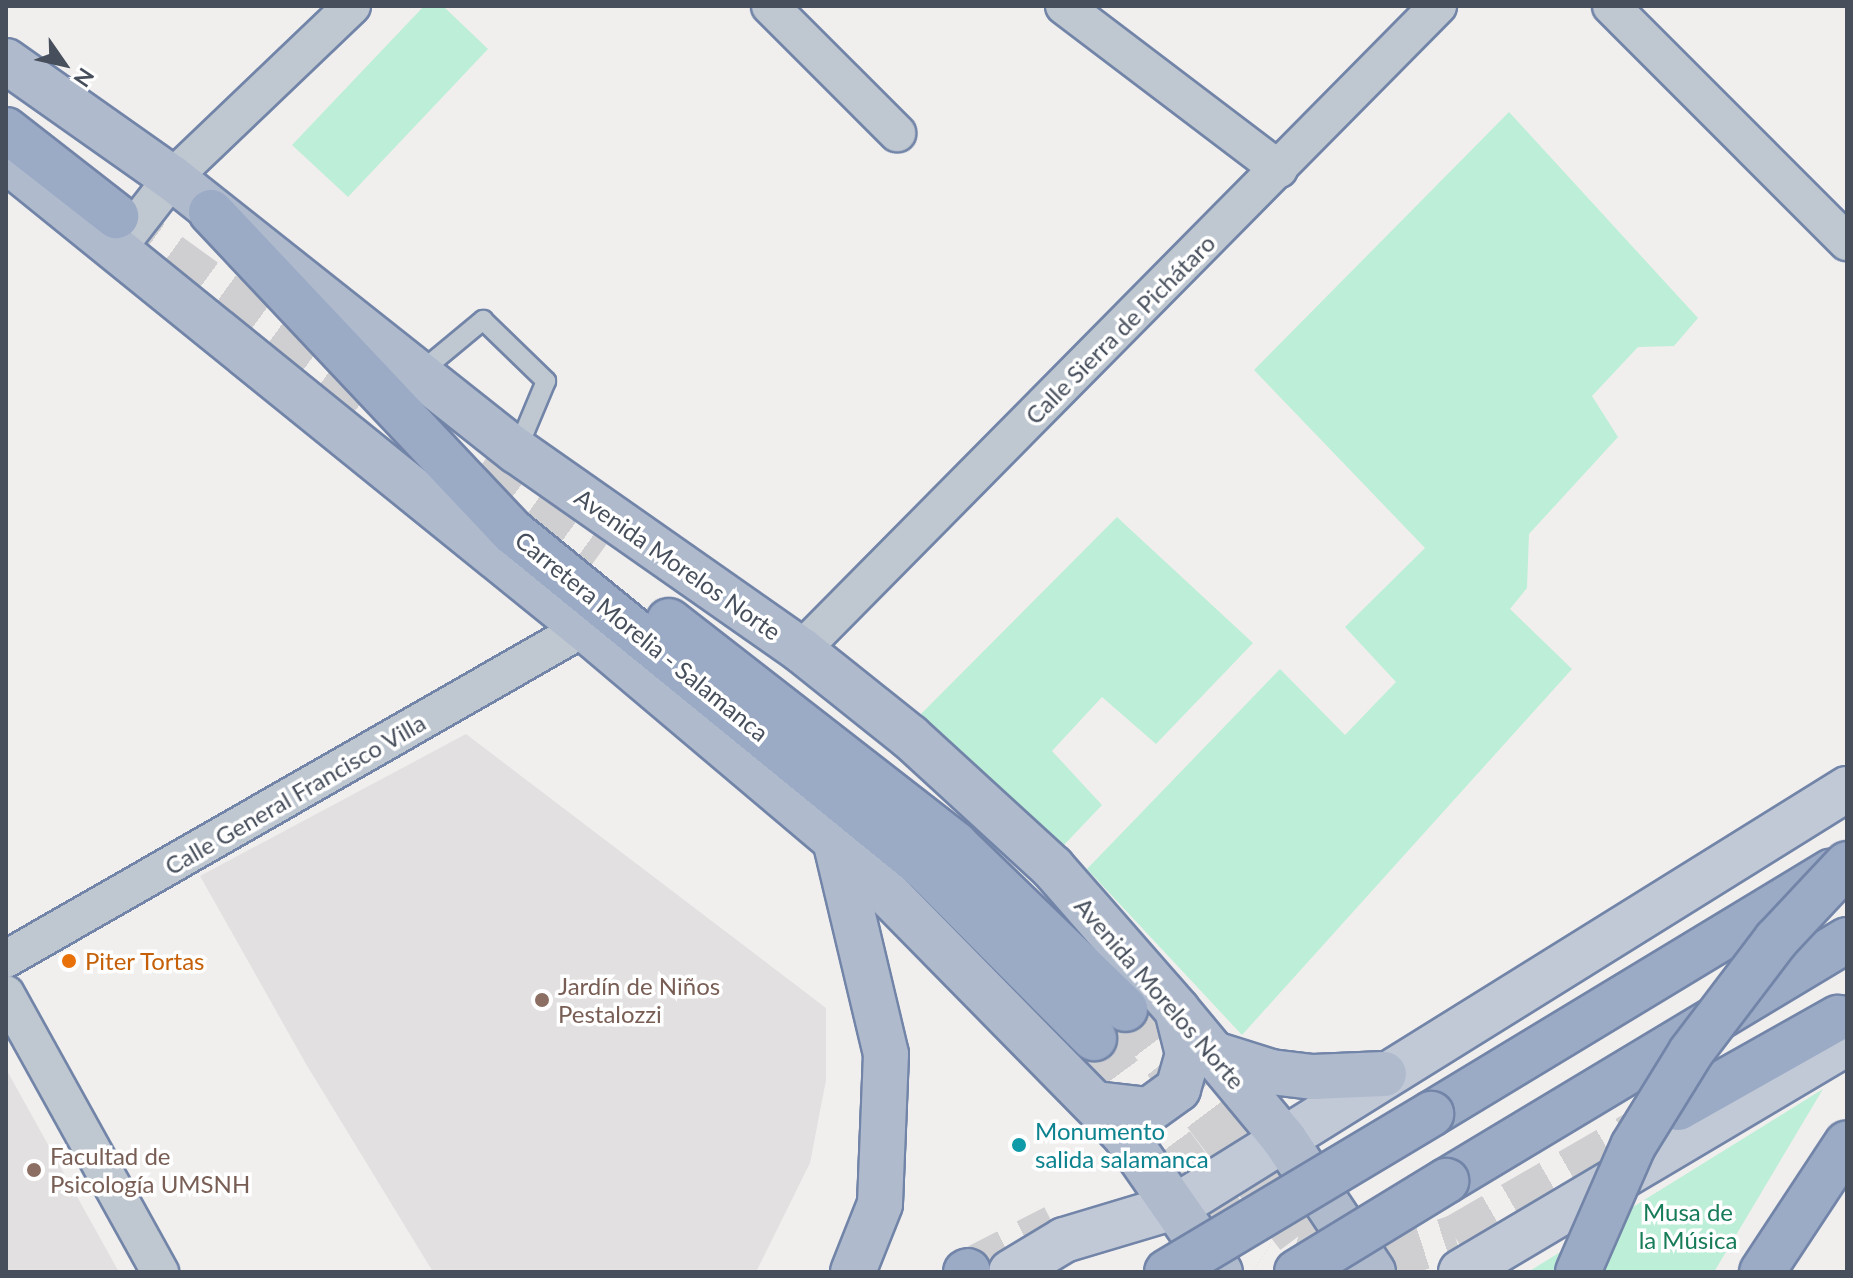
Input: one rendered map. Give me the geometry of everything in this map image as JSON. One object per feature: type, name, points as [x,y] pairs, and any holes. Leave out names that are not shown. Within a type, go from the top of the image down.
[{"type":"highway","points":[[6,130],[117,232]]},
{"type":"highway","name":"Carretera Morelia - Salamanca","points":[[211,212],[514,533],[925,868],[1110,1024],[955,844],[594,562]]},
{"type":"highway","points":[[1167,1272],[1847,863]]},
{"type":"highway","points":[[1578,1272],[1633,1146],[1691,1052],[1776,940],[1847,863]]},
{"type":"highway","points":[[1297,1272],[1847,940]]},
{"type":"highway","points":[[1678,1108],[1842,1030]]},
{"type":"highway","points":[[1762,1272],[1847,1143]]},
{"type":"main road","name":"Avenida Morelos Norte","points":[[6,61],[172,178],[416,376],[517,451],[801,650],[910,737],[1052,867],[1177,1010],[1284,1139],[1373,1272]]},
{"type":"main road","points":[[6,160],[117,232],[835,840],[1096,1104],[1177,1206],[1220,1272]]},
{"type":"main road","points":[[1011,1272],[1064,1240],[1177,1206],[1384,1074],[1847,789]]},
{"type":"main road","points":[[835,840],[886,1054],[880,1204],[853,1272]]},
{"type":"main road","points":[[1096,1104],[1149,1110],[1178,1089],[1188,1054],[1177,1010]]},
{"type":"main road","points":[[1461,1272],[1842,1030]]},
{"type":"main road","points":[[1214,1054],[1271,1072],[1313,1077],[1384,1074]]},
{"type":"street","points":[[117,232],[352,6]]},
{"type":"street","points":[[770,6],[897,133]]},
{"type":"street","points":[[1064,6],[1279,169]]},
{"type":"street","name":"Calle Sierra de Pichátaro","points":[[801,650],[1438,6]]},
{"type":"street","points":[[1611,6],[1842,225]]},
{"type":"street","name":"Calle General Francisco Villa","points":[[6,959],[584,628]]},
{"type":"street","points":[[6,994],[160,1272]]},
{"type":"lane","points":[[416,376],[483,320],[546,381],[517,451]]},
{"type":"shaded area","name":"Jardín de Niños Pestalozzi","points":[[466,734],[826,1008],[826,1080],[810,1163],[756,1272],[433,1272],[306,1064],[200,876]]},
{"type":"shaded area","name":"Facultad de Psicología UMSNH","points":[[6,1069],[119,1272],[6,1272]]},
{"type":"green space","points":[[424,6],[443,6],[488,49],[348,197],[292,145]]},
{"type":"green space","points":[[1509,112],[1698,318],[1674,346],[1638,347],[1592,396],[1618,437],[1529,534],[1527,588],[1510,609],[1572,669],[1242,1035],[1087,869],[1280,669],[1345,735],[1396,682],[1345,627],[1425,548],[1254,370]]},
{"type":"green space","points":[[1117,517],[1253,643],[1156,744],[1102,697],[1052,751],[1102,805],[1063,846],[917,718]]},
{"type":"green space","name":"Musa de la Música","points":[[1823,1089],[1714,1272],[1528,1272]]},
{"type":"tunnel","points":[[116,216],[380,407]]},
{"type":"tunnel","points":[[474,475],[594,562]]},
{"type":"tunnel","points":[[1125,1009],[1298,1237]]},
{"type":"tunnel","points":[[1094,1038],[1226,1218]]},
{"type":"tunnel","points":[[1298,1237],[1381,1261],[1455,1237],[1661,1118]]},
{"type":"tunnel","points":[[1192,1223],[1204,1225],[1259,1262]]},
{"type":"tunnel","points":[[968,1271],[1054,1227]]},
{"type":"place","name":"Piter Tortas","points":[[69,961]]},
{"type":"place","name":"Jardín de Niños Pestalozzi","points":[[542,1000]]},
{"type":"place","name":"Monumento salida salamanca","points":[[1019,1145]]},
{"type":"place","name":"Facultad de Psicología UMSNH","points":[[34,1170]]}]
